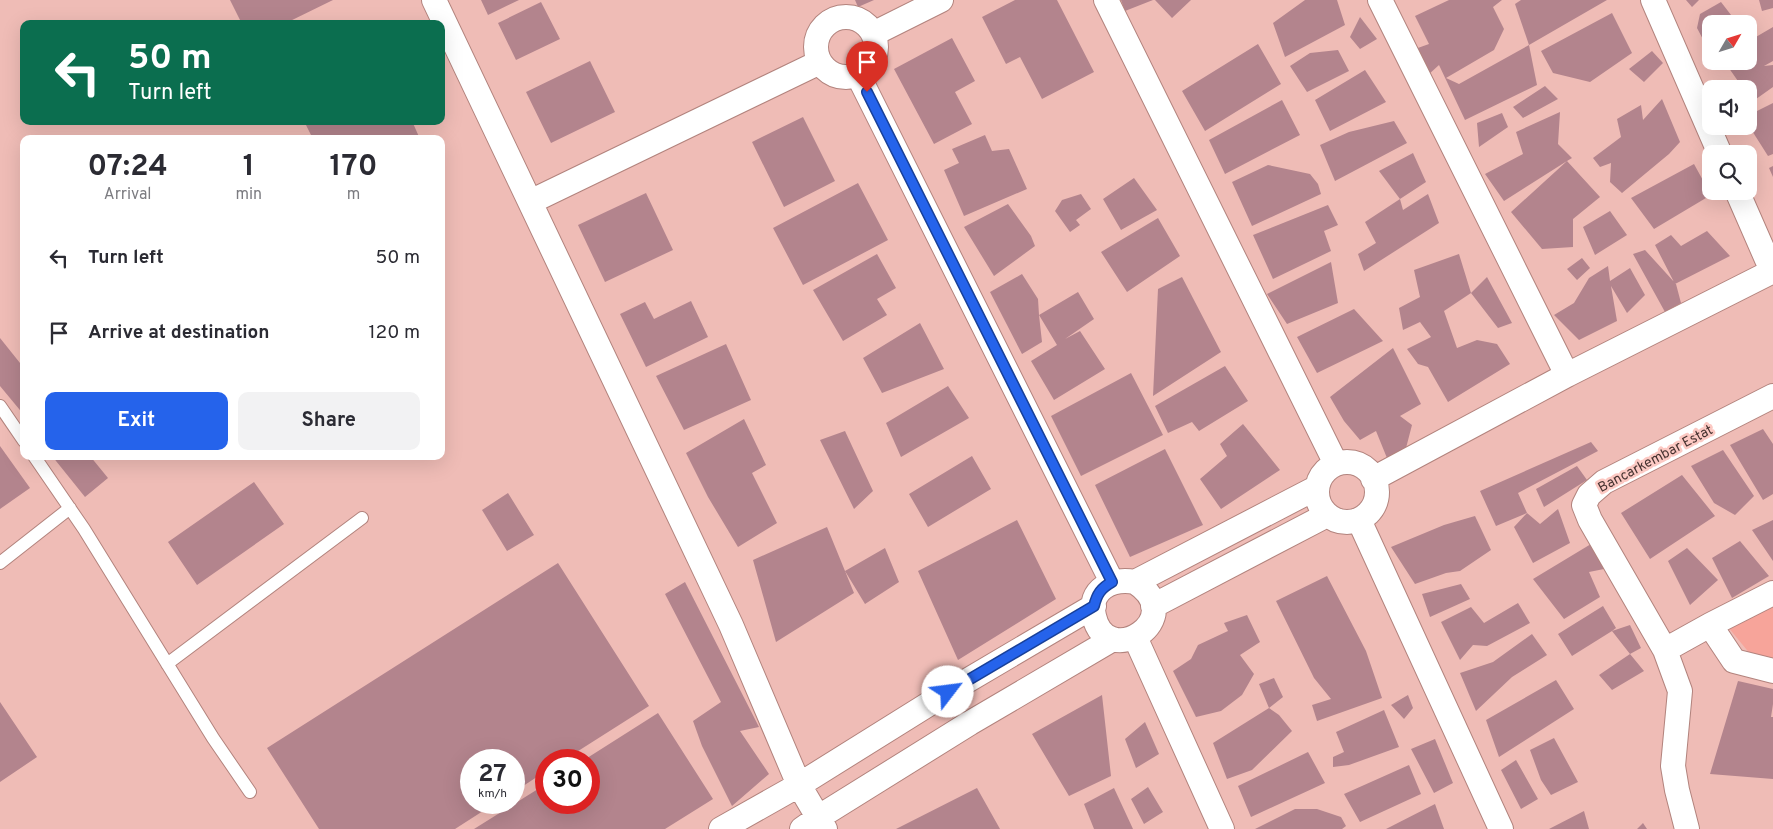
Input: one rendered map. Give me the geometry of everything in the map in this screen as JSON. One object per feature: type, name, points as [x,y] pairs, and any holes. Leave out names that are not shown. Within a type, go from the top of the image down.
[{"type":"street","points":[[434,0],[444,20]]},
{"type":"street","points":[[873,34],[941,0]]},
{"type":"street","points":[[1106,0],[1336,464]]},
{"type":"street","points":[[1380,0],[1567,375]]},
{"type":"street","points":[[1653,0],[1716,145]]},
{"type":"street","points":[[831,9],[866,24],[873,34],[876,43],[876,53],[873,62],[867,70],[858,75],[847,78],[836,76],[826,70],[820,62],[816,52],[816,41],[820,32],[827,24],[831,9]]},
{"type":"street","points":[[445,23],[732,625],[815,825],[962,728],[1124,638],[1144,632],[1153,617],[1153,606],[1150,596],[1144,588],[1124,582],[858,75]]},
{"type":"street","points":[[530,202],[820,62]]},
{"type":"street","points":[[1373,479],[1567,375],[1773,271],[1741,200]]},
{"type":"street","name":"Bancarkembar Estat","points":[[1686,829],[1673,766],[1680,691],[1665,650],[1590,520],[1584,505],[1589,494],[1604,482],[1773,396]]},
{"type":"street","points":[[1346,462],[1358,464],[1366,469],[1373,479],[1376,499],[1368,514],[1359,520],[1348,522],[1335,520],[1320,507],[1316,488],[1320,478],[1327,469],[1336,464],[1346,462]]},
{"type":"street","points":[[1222,829],[1124,638],[1103,633],[1097,624],[1094,606],[1097,595],[1103,587],[1124,582],[1316,488]]},
{"type":"street","points":[[1153,606],[1327,515]]},
{"type":"street","points":[[1359,520],[1501,829]]},
{"type":"street","points":[[1665,650],[1773,593]]},
{"type":"street","points":[[732,826],[948,692],[1094,606]]},
{"type":"street","points":[[1710,625],[1734,661],[1773,671]]},
{"type":"lane","points":[[0,406],[20,435]]},
{"type":"lane","points":[[37,460],[70,508],[213,738],[250,792]]},
{"type":"lane","points":[[0,563],[70,508]]},
{"type":"lane","points":[[167,664],[362,518]]},
{"type":"shaded area","points":[[1773,604],[1773,658],[1751,655],[1728,627]]},
{"type":"building","points":[[230,0],[333,0],[292,20],[240,20]]},
{"type":"building","points":[[481,0],[519,0],[488,15]]},
{"type":"building","points":[[855,0],[874,0],[858,7]]},
{"type":"building","points":[[1015,0],[1057,0],[1094,72],[1042,99],[1020,57],[1006,64],[982,17]]},
{"type":"building","points":[[1121,0],[1153,0],[1125,11]]},
{"type":"building","points":[[1155,0],[1191,0],[1172,18]]},
{"type":"building","points":[[1305,0],[1337,0],[1345,25],[1285,57],[1273,23]]},
{"type":"building","points":[[1449,0],[1502,0],[1493,7],[1504,29],[1494,50],[1446,78],[1459,84],[1529,45],[1537,85],[1465,120],[1439,65],[1428,75],[1415,49],[1429,44],[1415,16]]},
{"type":"building","points":[[1521,0],[1607,0],[1529,45],[1515,4]]},
{"type":"building","points":[[1686,0],[1699,0],[1692,7]]},
{"type":"building","points":[[1759,0],[1773,0],[1773,8],[1762,11]]},
{"type":"building","points":[[541,2],[560,39],[516,60],[498,23]]},
{"type":"building","points":[[1721,2],[1731,15],[1702,15],[1702,38],[1697,28],[1700,14]]},
{"type":"building","points":[[1612,13],[1632,53],[1590,82],[1553,73],[1541,51]]},
{"type":"building","points":[[1360,17],[1377,39],[1360,49],[1350,37]]},
{"type":"building","points":[[1773,27],[1773,61],[1764,66],[1773,65],[1773,87],[1757,98],[1757,80],[1737,80],[1730,70],[1758,70],[1758,36]]},
{"type":"building","points":[[952,38],[975,81],[955,92],[972,124],[934,144],[894,69]]},
{"type":"building","points":[[1258,44],[1281,84],[1205,131],[1182,91]]},
{"type":"building","points":[[1338,50],[1349,71],[1307,92],[1290,66],[1310,53]]},
{"type":"building","points":[[1652,51],[1663,63],[1644,82],[1629,69]]},
{"type":"building","points":[[590,61],[615,112],[551,143],[526,92]]},
{"type":"building","points":[[1365,70],[1386,102],[1330,131],[1315,100]]},
{"type":"building","points":[[1545,86],[1558,99],[1523,118],[1513,107]]},
{"type":"building","points":[[1662,99],[1680,142],[1669,154],[1622,193],[1610,182],[1611,163],[1600,167],[1593,158],[1621,137],[1617,119],[1641,105],[1643,120]]},
{"type":"building","points":[[1282,100],[1300,135],[1225,174],[1209,140]]},
{"type":"building","points":[[1773,103],[1773,154],[1768,156],[1755,135],[1757,135],[1757,111]]},
{"type":"building","points":[[1560,112],[1558,144],[1572,158],[1504,201],[1485,174],[1523,154],[1516,132]]},
{"type":"building","points":[[1502,113],[1508,127],[1479,147],[1477,123]]},
{"type":"building","points":[[803,117],[835,181],[784,207],[752,142]]},
{"type":"building","points":[[1394,121],[1407,143],[1335,181],[1320,145],[1349,132]]},
{"type":"building","points":[[306,125],[414,125],[418,135],[311,135]]},
{"type":"building","points":[[985,135],[992,151],[1009,149],[1027,189],[964,216],[944,170],[959,163],[952,149]]},
{"type":"building","points":[[1413,153],[1426,182],[1400,199],[1379,171]]},
{"type":"building","points":[[1567,161],[1600,197],[1573,219],[1573,247],[1542,249],[1511,212]]},
{"type":"building","points":[[1694,164],[1702,179],[1703,200],[1654,229],[1631,198]]},
{"type":"building","points":[[1268,165],[1310,174],[1318,184],[1321,194],[1252,226],[1232,182]]},
{"type":"building","points":[[1773,166],[1773,177],[1769,168]]},
{"type":"building","points":[[1134,178],[1157,210],[1121,230],[1103,199]]},
{"type":"building","points":[[858,183],[888,240],[803,285],[773,228]]},
{"type":"building","points":[[646,193],[673,250],[605,282],[578,225]]},
{"type":"building","points":[[1081,194],[1091,209],[1076,220],[1080,225],[1070,232],[1055,211],[1062,200]]},
{"type":"building","points":[[1428,194],[1439,223],[1364,271],[1358,254],[1376,243],[1365,222],[1400,199],[1403,210]]},
{"type":"building","points":[[1008,204],[1031,236],[1035,246],[994,276],[964,227]]},
{"type":"building","points":[[1328,205],[1338,225],[1324,231],[1331,251],[1273,279],[1253,235]]},
{"type":"building","points":[[1610,211],[1627,235],[1595,255],[1583,227]]},
{"type":"building","points":[[1158,218],[1180,256],[1127,292],[1101,252]]},
{"type":"building","points":[[1707,231],[1730,256],[1675,284],[1655,245],[1671,235],[1681,246]]},
{"type":"building","points":[[1645,250],[1676,284],[1681,303],[1665,312],[1633,254]]},
{"type":"building","points":[[877,254],[896,288],[877,299],[887,315],[843,341],[813,290]]},
{"type":"building","points":[[1459,254],[1471,293],[1444,311],[1457,348],[1477,340],[1497,344],[1510,364],[1448,402],[1428,367],[1418,364],[1407,349],[1431,337],[1420,322],[1403,330],[1399,308],[1420,297],[1414,270]]},
{"type":"building","points":[[1582,258],[1590,268],[1577,280],[1567,269]]},
{"type":"building","points":[[1331,262],[1338,303],[1287,324],[1267,294]]},
{"type":"building","points":[[1608,266],[1610,281],[1630,268],[1645,295],[1627,313],[1611,286],[1617,321],[1579,340],[1554,315],[1574,303],[1589,278]]},
{"type":"building","points":[[1022,274],[1038,299],[1042,342],[1022,354],[990,292]]},
{"type":"building","points":[[1182,277],[1221,352],[1153,396],[1158,289]]},
{"type":"building","points":[[1487,277],[1512,323],[1498,328],[1471,293]]},
{"type":"building","points":[[1078,292],[1094,319],[1065,339],[1080,331],[1105,369],[1054,400],[1031,361],[1057,345],[1039,315]]},
{"type":"building","points":[[691,301],[708,337],[646,367],[620,314],[645,302],[654,319]]},
{"type":"building","points":[[1354,309],[1383,341],[1317,373],[1297,337]]},
{"type":"building","points":[[920,323],[944,369],[882,393],[863,358]]},
{"type":"building","points":[[0,338],[20,363],[20,410],[0,386]]},
{"type":"building","points":[[726,344],[751,400],[684,430],[656,376]]},
{"type":"building","points":[[1393,348],[1421,404],[1400,416],[1412,425],[1406,448],[1387,458],[1376,431],[1360,440],[1344,421],[1330,397]]},
{"type":"building","points":[[1225,366],[1248,401],[1199,431],[1192,422],[1168,433],[1155,406]]},
{"type":"building","points":[[1131,373],[1163,435],[1081,476],[1051,416]]},
{"type":"building","points":[[948,386],[969,418],[901,457],[886,423]]},
{"type":"building","points":[[744,419],[766,465],[752,473],[777,523],[738,547],[708,497],[686,453]]},
{"type":"building","points":[[1243,424],[1280,470],[1221,509],[1200,479],[1227,456],[1220,444]]},
{"type":"building","points":[[1763,429],[1773,444],[1773,494],[1763,500],[1730,445]]},
{"type":"building","points":[[845,431],[873,491],[854,509],[820,440]]},
{"type":"building","points":[[1591,442],[1598,451],[1518,493],[1527,513],[1496,526],[1480,491]]},
{"type":"building","points":[[0,446],[30,488],[0,509]]},
{"type":"building","points":[[1165,449],[1203,525],[1130,557],[1095,485]]},
{"type":"building","points":[[1723,450],[1754,496],[1735,515],[1714,503],[1691,466]]},
{"type":"building","points":[[972,456],[991,489],[928,527],[909,494]]},
{"type":"building","points":[[55,460],[93,460],[108,478],[85,497]]},
{"type":"building","points":[[1577,466],[1587,480],[1544,507],[1536,489]]},
{"type":"building","points":[[1682,475],[1715,516],[1650,559],[1621,513]]},
{"type":"building","points":[[254,482],[284,524],[197,585],[168,542]]},
{"type":"building","points":[[508,493],[534,535],[507,551],[482,510]]},
{"type":"building","points":[[1558,509],[1570,543],[1533,563],[1514,527],[1527,513],[1540,524]]},
{"type":"building","points":[[1475,516],[1491,550],[1460,571],[1446,573],[1415,584],[1391,547],[1444,525]]},
{"type":"building","points":[[1017,520],[1056,599],[958,660],[918,571]]},
{"type":"building","points":[[1773,520],[1773,561],[1752,530]]},
{"type":"building","points":[[827,527],[854,593],[776,642],[753,560]]},
{"type":"building","points":[[1740,541],[1769,576],[1732,598],[1712,558]]},
{"type":"building","points":[[1591,544],[1604,569],[1589,572],[1600,597],[1564,619],[1533,579]]},
{"type":"building","points":[[885,548],[899,582],[865,604],[845,571]]},
{"type":"building","points":[[1687,548],[1718,580],[1690,605],[1668,561]]},
{"type":"building","points":[[558,563],[649,706],[581,749],[535,749],[535,778],[525,785],[525,749],[460,749],[460,814],[478,814],[455,829],[319,829],[267,748]]},
{"type":"building","points":[[1327,576],[1366,651],[1382,698],[1317,721],[1312,705],[1331,699],[1314,678],[1276,601]]},
{"type":"building","points":[[685,582],[759,727],[740,731],[769,774],[732,806],[702,746],[693,721],[721,702],[665,594]]},
{"type":"building","points":[[1461,584],[1470,599],[1430,617],[1422,594]]},
{"type":"building","points":[[1518,603],[1530,623],[1487,646],[1473,645],[1460,660],[1441,622],[1471,607],[1484,623]]},
{"type":"building","points":[[1603,606],[1616,628],[1572,656],[1558,634]]},
{"type":"building","points":[[1247,615],[1260,642],[1240,655],[1254,674],[1242,695],[1221,711],[1196,717],[1173,671],[1191,659],[1198,645],[1228,631],[1224,623]]},
{"type":"building","points":[[1630,625],[1641,648],[1630,654],[1612,631]]},
{"type":"building","points":[[1532,634],[1547,655],[1512,677],[1476,711],[1460,673],[1493,662]]},
{"type":"building","points":[[1630,654],[1644,671],[1612,690],[1599,675]]},
{"type":"building","points":[[1274,678],[1283,697],[1269,708],[1259,684]]},
{"type":"building","points":[[1556,680],[1574,709],[1499,757],[1486,720]]},
{"type":"building","points":[[1738,681],[1773,689],[1771,717],[1773,717],[1773,779],[1710,774]]},
{"type":"building","points":[[1102,695],[1111,776],[1069,796],[1032,734]]},
{"type":"building","points":[[1408,695],[1413,708],[1404,719],[1391,705]]},
{"type":"building","points":[[0,702],[37,757],[0,782]]},
{"type":"building","points":[[1269,708],[1279,715],[1292,731],[1252,770],[1227,779],[1213,743]]},
{"type":"building","points":[[1384,710],[1399,747],[1349,765],[1333,767],[1333,757],[1344,752],[1336,732]]},
{"type":"building","points":[[658,713],[713,799],[665,829],[474,829],[498,814],[525,814],[525,797],[535,791],[535,814],[600,814],[600,750]]},
{"type":"building","points":[[1145,722],[1159,754],[1136,768],[1125,739]]},
{"type":"building","points":[[1554,738],[1578,782],[1551,795],[1541,780],[1530,750]]},
{"type":"building","points":[[1435,739],[1453,783],[1434,793],[1411,749]]},
{"type":"building","points":[[1308,752],[1325,783],[1251,817],[1238,786]]},
{"type":"building","points":[[1516,760],[1538,799],[1521,809],[1501,770]]},
{"type":"building","points":[[1409,765],[1421,794],[1360,822],[1344,794]]},
{"type":"building","points":[[1148,787],[1163,812],[1144,824],[1131,799]]},
{"type":"building","points":[[977,788],[1000,829],[896,829]]},
{"type":"building","points":[[1114,788],[1133,829],[1094,829],[1084,804]]},
{"type":"building","points":[[1435,804],[1444,829],[1386,829]]},
{"type":"building","points":[[1295,809],[1317,809],[1341,817],[1346,826],[1342,829],[1255,829]]},
{"type":"building","points":[[1584,811],[1589,829],[1549,829]]},
{"type":"building","points":[[1643,823],[1647,829],[1637,829]]},
{"type":"route","points":[[867,92],[1112,582],[1103,587],[1097,595],[1094,606],[948,692]]}]
